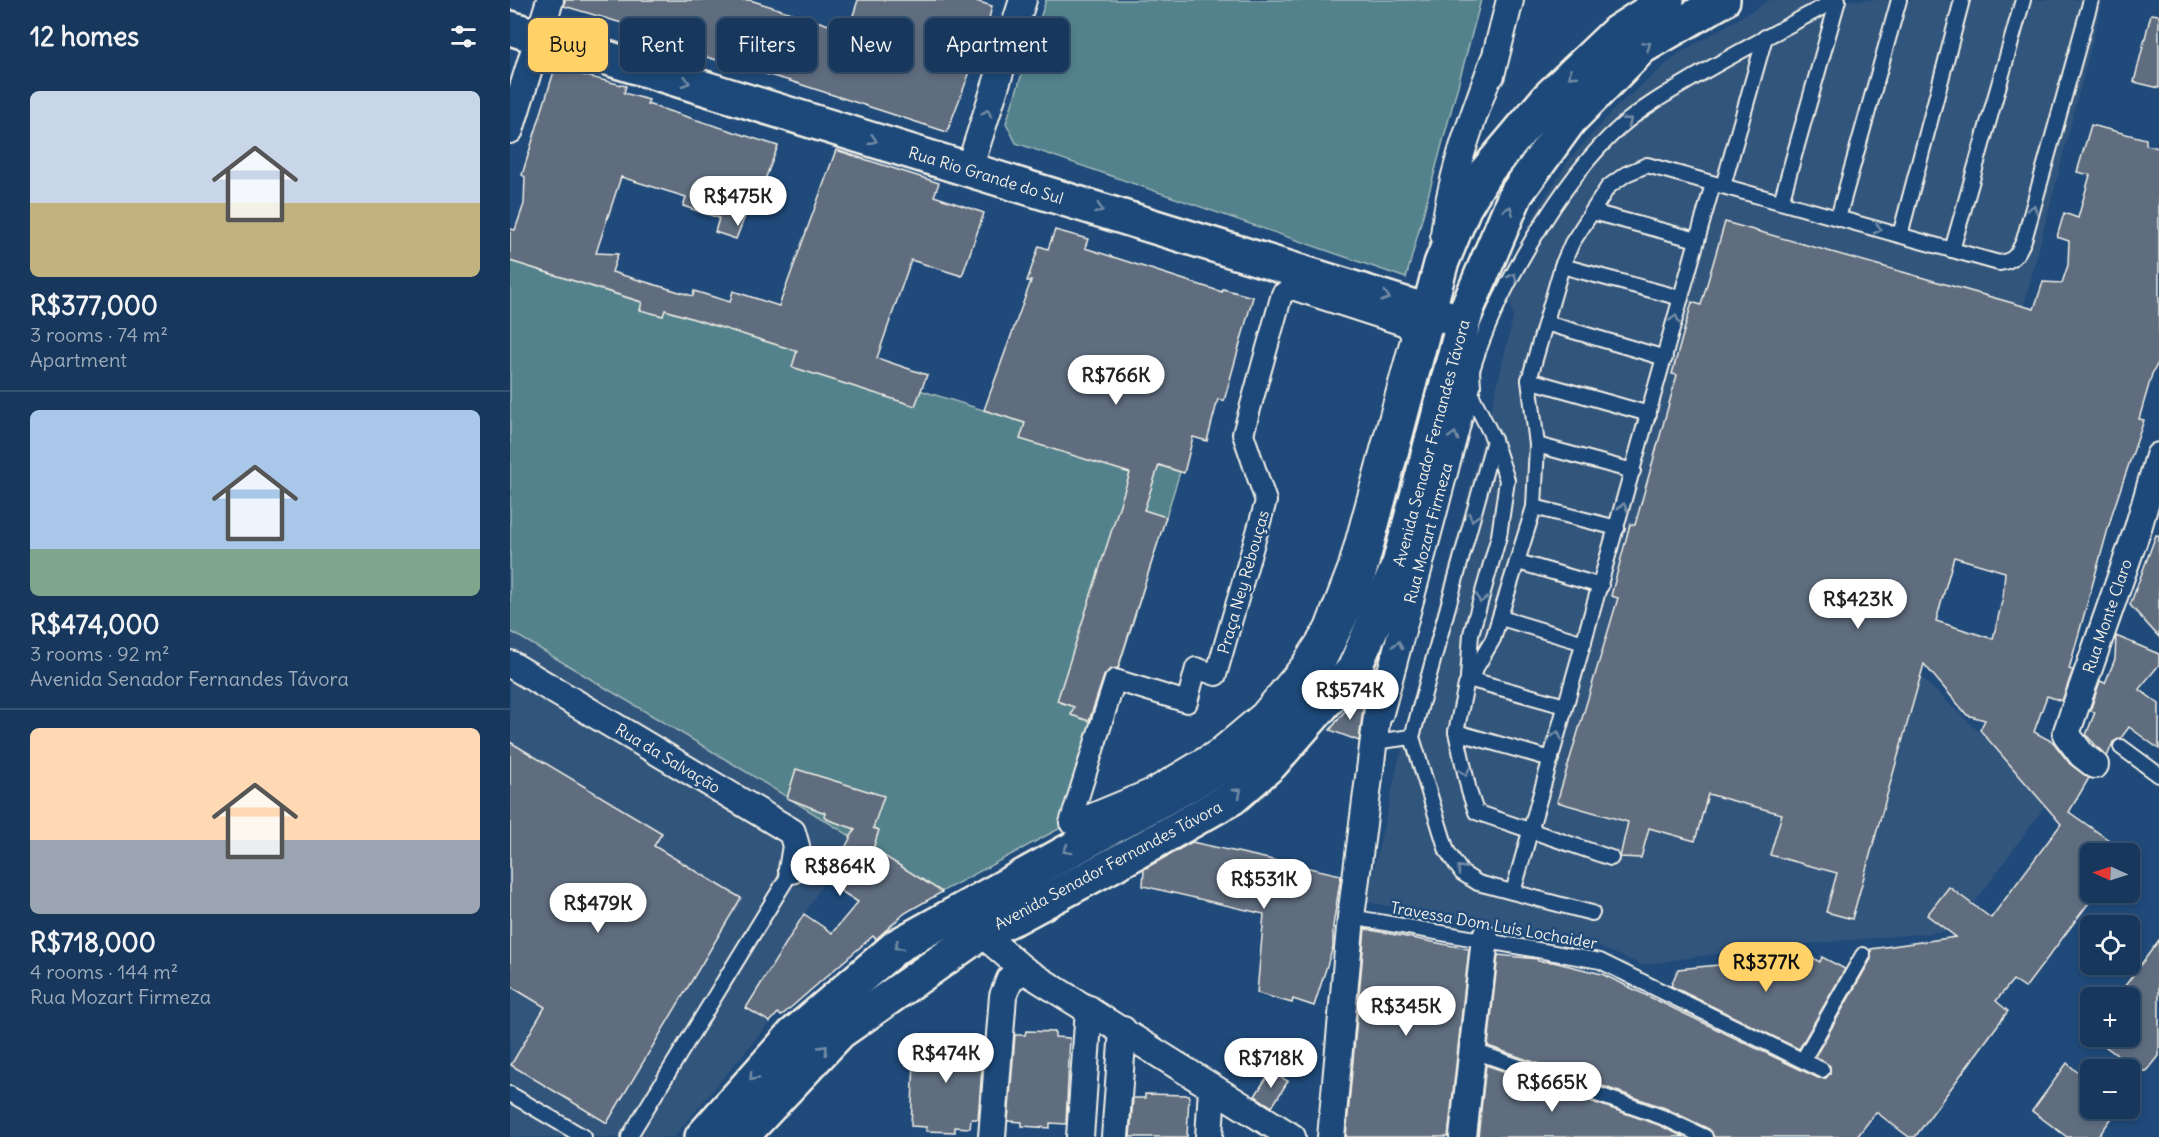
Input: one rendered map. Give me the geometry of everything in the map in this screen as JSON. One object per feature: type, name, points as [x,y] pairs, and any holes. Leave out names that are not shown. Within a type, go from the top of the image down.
[{"type":"main road","name":"Avenida Senador Fernandes Távora","points":[[702,1137],[793,1035],[897,946],[1217,769],[1267,725],[1311,677],[1356,585],[1441,264],[1464,208],[1485,173],[1557,90],[1617,32],[1667,0]]},
{"type":"main road","name":"Avenida Senador Fernandes Távora","points":[[741,1137],[840,1032],[981,933],[1016,917],[1232,798],[1271,764],[1354,669],[1399,564],[1516,194],[1569,121],[1642,47],[1723,0]]},
{"type":"main road","name":"Rua Rio Grande do Sul","points":[[524,32],[1474,326]]},
{"type":"street","points":[[510,130],[524,32],[550,0]]},
{"type":"street","points":[[969,169],[1023,0]]},
{"type":"street","points":[[1485,173],[1478,141],[1494,60],[1510,0]]},
{"type":"street","points":[[1441,264],[1446,214],[1468,127],[1494,60]]},
{"type":"street","name":"Praça Ney Rebouças","points":[[1292,289],[1406,326],[1412,336],[1349,566],[1326,625],[1300,665],[1261,712],[1217,750],[1161,783],[1071,824],[1115,680],[1187,702],[1196,668],[1216,675],[1266,501],[1243,434],[1282,294],[1292,289]]},
{"type":"street","name":"Rua Mozart Firmeza","points":[[1373,742],[1467,386],[1474,326]]},
{"type":"street","name":"Rua Monte Claro","points":[[2095,765],[2082,755],[2066,734],[2138,528],[2159,456]]},
{"type":"street","name":"Rua da Salvação","points":[[510,664],[792,832],[796,846],[792,870]]},
{"type":"street","name":"Rua Mozart Firmeza","points":[[1331,1137],[1351,916],[1378,708],[1376,690],[1354,669]]},
{"type":"street","points":[[981,933],[1024,970],[1292,1137]]},
{"type":"street","points":[[1463,1137],[1485,938]]},
{"type":"street","points":[[992,1137],[1003,996],[1010,979],[1024,970]]},
{"type":"street","points":[[1080,1137],[1089,1009]]},
{"type":"street","points":[[1115,1137],[1123,1030]]},
{"type":"street","points":[[1209,1137],[1212,1088]]},
{"type":"lane","points":[[1474,326],[1582,167],[1601,145],[1640,112],[1765,37],[1837,0]]},
{"type":"lane","points":[[1781,202],[1837,0]]},
{"type":"lane","points":[[1838,218],[1899,0]]},
{"type":"lane","points":[[1900,235],[1962,0]]},
{"type":"lane","points":[[1952,250],[2023,0]]},
{"type":"lane","points":[[1468,679],[1493,639],[1534,507],[1537,445],[1529,380],[1562,266],[1572,243],[1608,187],[1626,174],[1647,165],[1999,263],[2008,262],[2017,255],[2091,0]]},
{"type":"lane","points":[[1513,892],[1697,240],[1718,185],[1765,37]]},
{"type":"lane","points":[[1592,212],[1697,240]]},
{"type":"lane","points":[[1562,266],[1681,298]]},
{"type":"lane","points":[[1546,323],[1665,358]]},
{"type":"lane","points":[[1529,380],[1649,414]]},
{"type":"lane","points":[[1467,386],[1494,440],[1507,480],[1499,536],[1471,634],[1468,679],[1456,732],[1468,791],[1476,812],[1611,858]]},
{"type":"lane","points":[[1494,440],[1412,737],[1447,851],[1462,873],[1478,883],[1592,913]]},
{"type":"lane","points":[[1537,445],[1633,471]]},
{"type":"lane","points":[[1534,507],[1617,528]]},
{"type":"lane","points":[[1518,562],[1600,586]]},
{"type":"lane","points":[[1501,618],[1584,643]]},
{"type":"lane","points":[[1468,679],[1565,706]]},
{"type":"lane","points":[[1456,732],[1551,759]]},
{"type":"lane","points":[[1373,742],[1412,737]]},
{"type":"lane","points":[[2121,747],[2159,775]]},
{"type":"lane","points":[[629,1137],[792,870]]},
{"type":"lane","name":"Travessa Dom Luís Lochaider","points":[[1351,916],[1485,938],[1600,961],[1822,1070]]},
{"type":"lane","points":[[1803,1060],[1863,955]]},
{"type":"lane","points":[[1471,1050],[1662,1117],[1705,1137]]},
{"type":"lane","points":[[510,1094],[584,1137]]},
{"type":"shaded area","points":[[1770,0],[2103,0],[2024,306],[1919,675],[2050,799],[1954,931],[1748,949],[1642,965],[1594,945],[1366,902],[1415,690],[1496,390],[1513,318],[1505,269],[1542,202],[1569,160],[1618,105],[1678,54]]},
{"type":"shaded area","points":[[510,631],[852,836],[747,1008],[770,1022],[674,1137],[510,1137]]},
{"type":"green space","points":[[1046,0],[1481,0],[1406,278],[1016,143],[1006,123],[1023,72],[1069,72],[1069,18],[1040,18]]},
{"type":"green space","points":[[510,261],[1180,472],[1070,823],[941,892],[735,765],[510,631]]},
{"type":"building","points":[[565,0],[750,0],[807,18],[717,18],[717,60],[705,57],[705,18],[620,18],[620,22],[564,6]]},
{"type":"building","points":[[858,0],[973,0],[992,6],[989,18],[925,18],[925,72],[970,72],[947,132],[758,72],[817,72],[817,21],[829,25],[829,72],[913,72],[913,18],[852,18]]},
{"type":"building","points":[[2151,14],[2159,15],[2159,88],[2134,82]]},
{"type":"building","points":[[554,72],[571,72],[626,86],[624,93],[649,100],[647,104],[778,146],[754,208],[749,206],[736,239],[715,232],[719,218],[683,206],[686,197],[621,177],[596,253],[618,254],[612,272],[693,296],[694,291],[730,302],[733,291],[779,306],[836,150],[939,183],[934,196],[984,213],[962,276],[911,260],[877,358],[927,375],[915,406],[792,367],[797,351],[665,310],[663,316],[640,310],[642,302],[510,261],[510,229],[515,230],[524,204],[525,177],[522,175]]},
{"type":"building","points":[[2091,125],[2146,139],[2146,145],[2159,148],[2159,361],[2152,374],[2139,419],[2144,420],[2113,511],[2069,669],[2073,670],[2062,701],[2047,696],[2034,732],[2053,742],[2070,764],[2089,778],[2069,812],[2113,843],[2080,843],[2080,903],[2089,903],[2025,988],[2013,980],[1996,1001],[2008,1011],[1915,1137],[1909,1137],[1876,1112],[1857,1137],[1714,1137],[1709,1129],[1665,1108],[1488,1046],[1498,955],[1538,959],[1538,961],[1553,962],[1602,974],[1818,1078],[1826,1078],[1830,1073],[1830,1066],[1815,1057],[1871,959],[1871,949],[1956,937],[1927,915],[1949,887],[1991,918],[2061,824],[1980,730],[1985,720],[1967,715],[1924,664],[1852,919],[1826,912],[1837,873],[1770,855],[1782,814],[1708,794],[1695,841],[1649,828],[1641,858],[1620,857],[1628,822],[1557,802],[1618,598],[1611,596],[1630,524],[1635,525],[1677,375],[1672,374],[1692,302],[1701,305],[1725,222],[2034,309],[2043,282],[2062,283],[2068,265],[2069,241],[2057,237],[2064,213],[2078,218],[2090,175],[2077,172]],"holes":[[[1954,557],[2005,572],[2003,597],[1993,639],[1936,621]]]},
{"type":"building","points":[[1055,230],[1088,239],[1085,248],[1222,292],[1223,289],[1253,297],[1224,401],[1218,399],[1207,441],[1193,437],[1184,473],[1159,465],[1144,510],[1166,517],[1118,668],[1112,669],[1104,676],[1089,721],[1071,715],[1074,707],[1057,701],[1130,473],[1020,439],[1025,423],[984,410],[1031,281],[1027,281],[1039,246],[1048,249]]},
{"type":"building","points":[[2156,535],[2159,536],[2159,637],[2130,605]]},
{"type":"building","points":[[2116,636],[2159,654],[2159,665],[2139,689],[2159,704],[2159,749],[2129,727],[2121,738],[2113,742],[2107,757],[2086,735],[2095,712],[2090,711],[2100,681],[2105,683],[2115,659]]},
{"type":"building","points":[[1355,698],[1362,702],[1363,708],[1359,741],[1330,730]]},
{"type":"building","points":[[510,742],[662,833],[654,846],[741,898],[607,1123],[511,1065],[545,1007],[510,986]]},
{"type":"building","points":[[796,769],[884,796],[873,828],[879,830],[873,849],[942,892],[905,913],[876,939],[873,936],[781,1016],[778,1013],[770,1022],[746,1008],[804,914],[832,933],[858,902],[827,882],[855,829],[829,820],[824,816],[825,813],[787,798]]},
{"type":"building","points":[[1192,842],[1341,875],[1333,926],[1333,947],[1314,1006],[1293,999],[1292,1003],[1257,993],[1264,914],[1143,886],[1144,869]]},
{"type":"building","points":[[1365,929],[1469,949],[1448,1137],[1346,1137]]},
{"type":"building","points":[[2159,940],[2159,1056],[2147,1071],[2140,1071],[2140,1059],[2123,1059],[2106,1047],[2140,1047],[2140,987],[2124,987],[2133,975],[2140,975],[2140,966]]},
{"type":"building","points":[[1809,956],[1820,962],[1822,957],[1845,969],[1799,1049],[1671,986],[1678,969]]},
{"type":"building","points":[[1026,1031],[1055,1032],[1055,1037],[1070,1038],[1066,1124],[1050,1123],[1050,1128],[1022,1126],[1022,1122],[1008,1121],[1015,1035],[1025,1035]]},
{"type":"building","points":[[930,1036],[959,1038],[959,1043],[984,1043],[978,1119],[971,1119],[970,1128],[955,1127],[955,1132],[926,1131],[926,1127],[911,1126],[915,1040],[930,1041]]},
{"type":"building","points":[[2067,1063],[2080,1074],[2080,1119],[2111,1119],[2098,1137],[2067,1137],[2032,1111]]},
{"type":"building","points":[[1486,1065],[1659,1125],[1684,1137],[1478,1137]]},
{"type":"building","points":[[1270,1072],[1288,1081],[1272,1107],[1255,1096]]},
{"type":"building","points":[[1145,1094],[1189,1095],[1187,1137],[1130,1137],[1133,1098],[1145,1098]]}]
